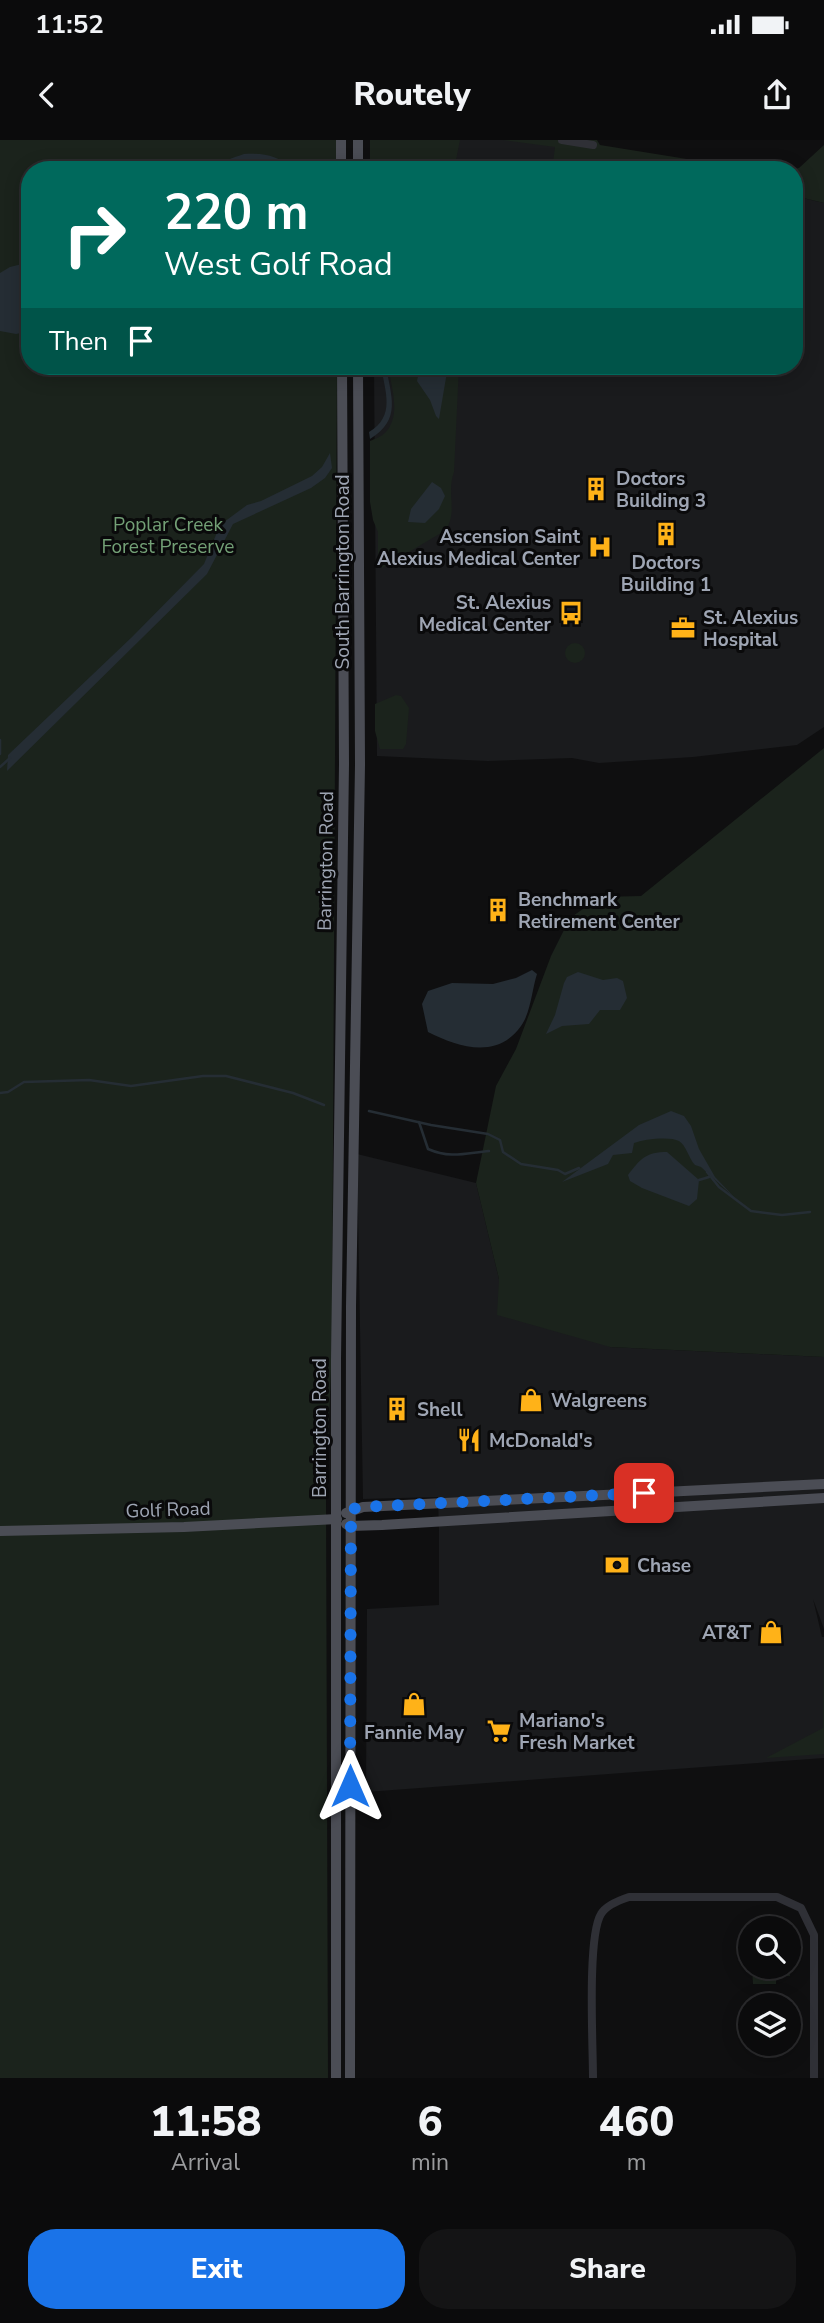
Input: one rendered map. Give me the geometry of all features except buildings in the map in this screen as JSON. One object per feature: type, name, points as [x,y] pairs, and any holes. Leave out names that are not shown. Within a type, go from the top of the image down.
[{"type":"main road","points":[[341,140],[341,161]]},
{"type":"main road","points":[[358,140],[358,161]]},
{"type":"main road","name":"South Barrington Road","points":[[342,375],[344,778]]},
{"type":"main road","name":"South Barrington Road","points":[[358,375],[359,778]]},
{"type":"main road","name":"Barrington Road","points":[[336,2078],[336,1360],[344,778]]},
{"type":"main road","name":"Barrington Road","points":[[350,2078],[350,1526],[354,1000],[359,778]]},
{"type":"main road","points":[[824,1484],[363,1507],[351,1509],[337,1519],[350,1526],[824,1498]]},
{"type":"main road","name":"Golf Road","points":[[0,1531],[184,1527],[337,1519]]},
{"type":"street","points":[[562,140],[593,145]]},
{"type":"street","points":[[593,2078],[594,1936],[602,1913],[629,1897],[777,1897],[801,1908],[814,1935],[814,2078]]},
{"type":"shaded area","points":[[372,140],[526,140],[634,161],[372,161]]},
{"type":"shaded area","points":[[244,154],[257,154],[282,161],[226,161]]},
{"type":"shaded area","name":"Ascension Saint Alexius Medical Center","points":[[803,198],[824,203],[824,727],[797,745],[693,757],[599,763],[572,758],[488,761],[377,756],[374,375],[803,375]]},
{"type":"shaded area","points":[[21,264],[21,333],[16,334],[0,331],[0,273]]},
{"type":"shaded area","points":[[383,375],[388,375],[392,407],[387,424],[370,439],[369,432],[383,419],[386,411]]},
{"type":"shaded area","points":[[418,375],[446,375],[439,419],[430,400],[417,381]]},
{"type":"shaded area","points":[[330,453],[332,468],[325,478],[311,488],[233,524],[207,574],[7,771],[8,755],[204,564],[220,525],[247,505],[312,476],[322,467]]},
{"type":"shaded area","points":[[432,482],[441,488],[445,496],[439,509],[425,523],[408,522],[411,509]]},
{"type":"shaded area","points":[[532,970],[537,974],[524,1020],[511,1037],[501,1043],[489,1047],[464,1046],[428,1032],[422,1004],[428,991],[452,983],[493,984],[516,978]]},
{"type":"shaded area","points":[[578,972],[603,980],[617,978],[623,981],[627,998],[620,1010],[600,1010],[589,1024],[562,1026],[546,1034],[567,977]]},
{"type":"shaded area","points":[[671,1111],[684,1116],[715,1177],[736,1199],[701,1167],[695,1165],[681,1143],[675,1139],[650,1139],[634,1143],[632,1153],[613,1155],[608,1164],[562,1182],[639,1125]]},
{"type":"shaded area","points":[[667,1152],[699,1180],[697,1199],[689,1206],[630,1181],[628,1175],[644,1158],[654,1153]]},
{"type":"shaded area","points":[[357,1154],[476,1183],[499,1279],[610,1347],[824,1357],[824,1629],[813,1599],[824,1637],[824,1758],[366,1792],[367,1609],[439,1605],[439,1531],[438,1497],[363,1499]]},
{"type":"green space","name":"Poplar Creek Forest Preserve","points":[[0,140],[338,140],[337,161],[21,161],[21,375],[337,375],[332,1344],[326,1497],[328,2078],[0,2078]]},
{"type":"green space","points":[[370,140],[460,140],[456,161],[370,161]]},
{"type":"green space","points":[[503,140],[597,140],[600,145],[699,161],[553,161],[555,147]]},
{"type":"green space","points":[[824,145],[824,203],[803,198],[803,164]]},
{"type":"green space","points":[[390,375],[459,375],[449,523],[446,530],[382,568],[378,563],[378,532],[370,502],[370,441],[385,433],[390,426],[394,401]]},
{"type":"green space","points":[[575,643],[582,646],[585,653],[582,660],[575,663],[568,660],[565,653],[568,646]]},
{"type":"green space","points":[[396,695],[401,696],[409,708],[406,744],[403,749],[380,749],[375,731],[375,704]]},
{"type":"green space","points":[[824,748],[824,1357],[610,1347],[497,1315],[499,1279],[476,1183],[496,1086],[516,1049],[551,956],[570,918],[600,897],[641,896]]},
{"type":"green space","points":[[824,1629],[824,1754],[766,1758],[823,1728]]},
{"type":"green space","points":[[753,1979],[776,1979],[776,1984],[753,1984]]},
{"type":"waterway","points":[[0,740],[0,754]]},
{"type":"waterway","points":[[0,767],[10,758]]},
{"type":"waterway","points":[[0,1093],[8,1092],[24,1082],[89,1080],[131,1086],[203,1076],[226,1076],[293,1093],[324,1105]]},
{"type":"waterway","points":[[369,1111],[488,1134],[500,1140],[503,1152],[521,1164],[558,1170],[565,1174],[579,1168]]},
{"type":"waterway","points":[[419,1122],[428,1149],[451,1155],[489,1151]]},
{"type":"waterway","points":[[707,1172],[719,1187],[751,1211],[782,1215],[810,1212]]},
{"type":"waterway","points":[[699,1180],[709,1177]]},
{"type":"place","name":"Doctors Building 3","points":[[596,489]]},
{"type":"place","name":"Doctors Building 1","points":[[666,534]]},
{"type":"place","name":"Ascension Saint Alexius Medical Center","points":[[600,547]]},
{"type":"place","name":"St. Alexius Medical Center","points":[[571,613]]},
{"type":"place","name":"St. Alexius Hospital","points":[[683,628]]},
{"type":"place","name":"Benchmark Retirement Center","points":[[498,910]]},
{"type":"place","name":"Walgreens","points":[[531,1400]]},
{"type":"place","name":"Shell","points":[[397,1409]]},
{"type":"place","name":"McDonald's","points":[[469,1440]]},
{"type":"place","name":"Chase","points":[[617,1565]]},
{"type":"place","name":"AT&T","points":[[771,1632]]},
{"type":"place","name":"Fannie May","points":[[414,1704]]},
{"type":"place","name":"Mariano's Fresh Market","points":[[499,1731]]},
{"type":"route","points":[[350,1786],[351,1509],[644,1493]]}]
